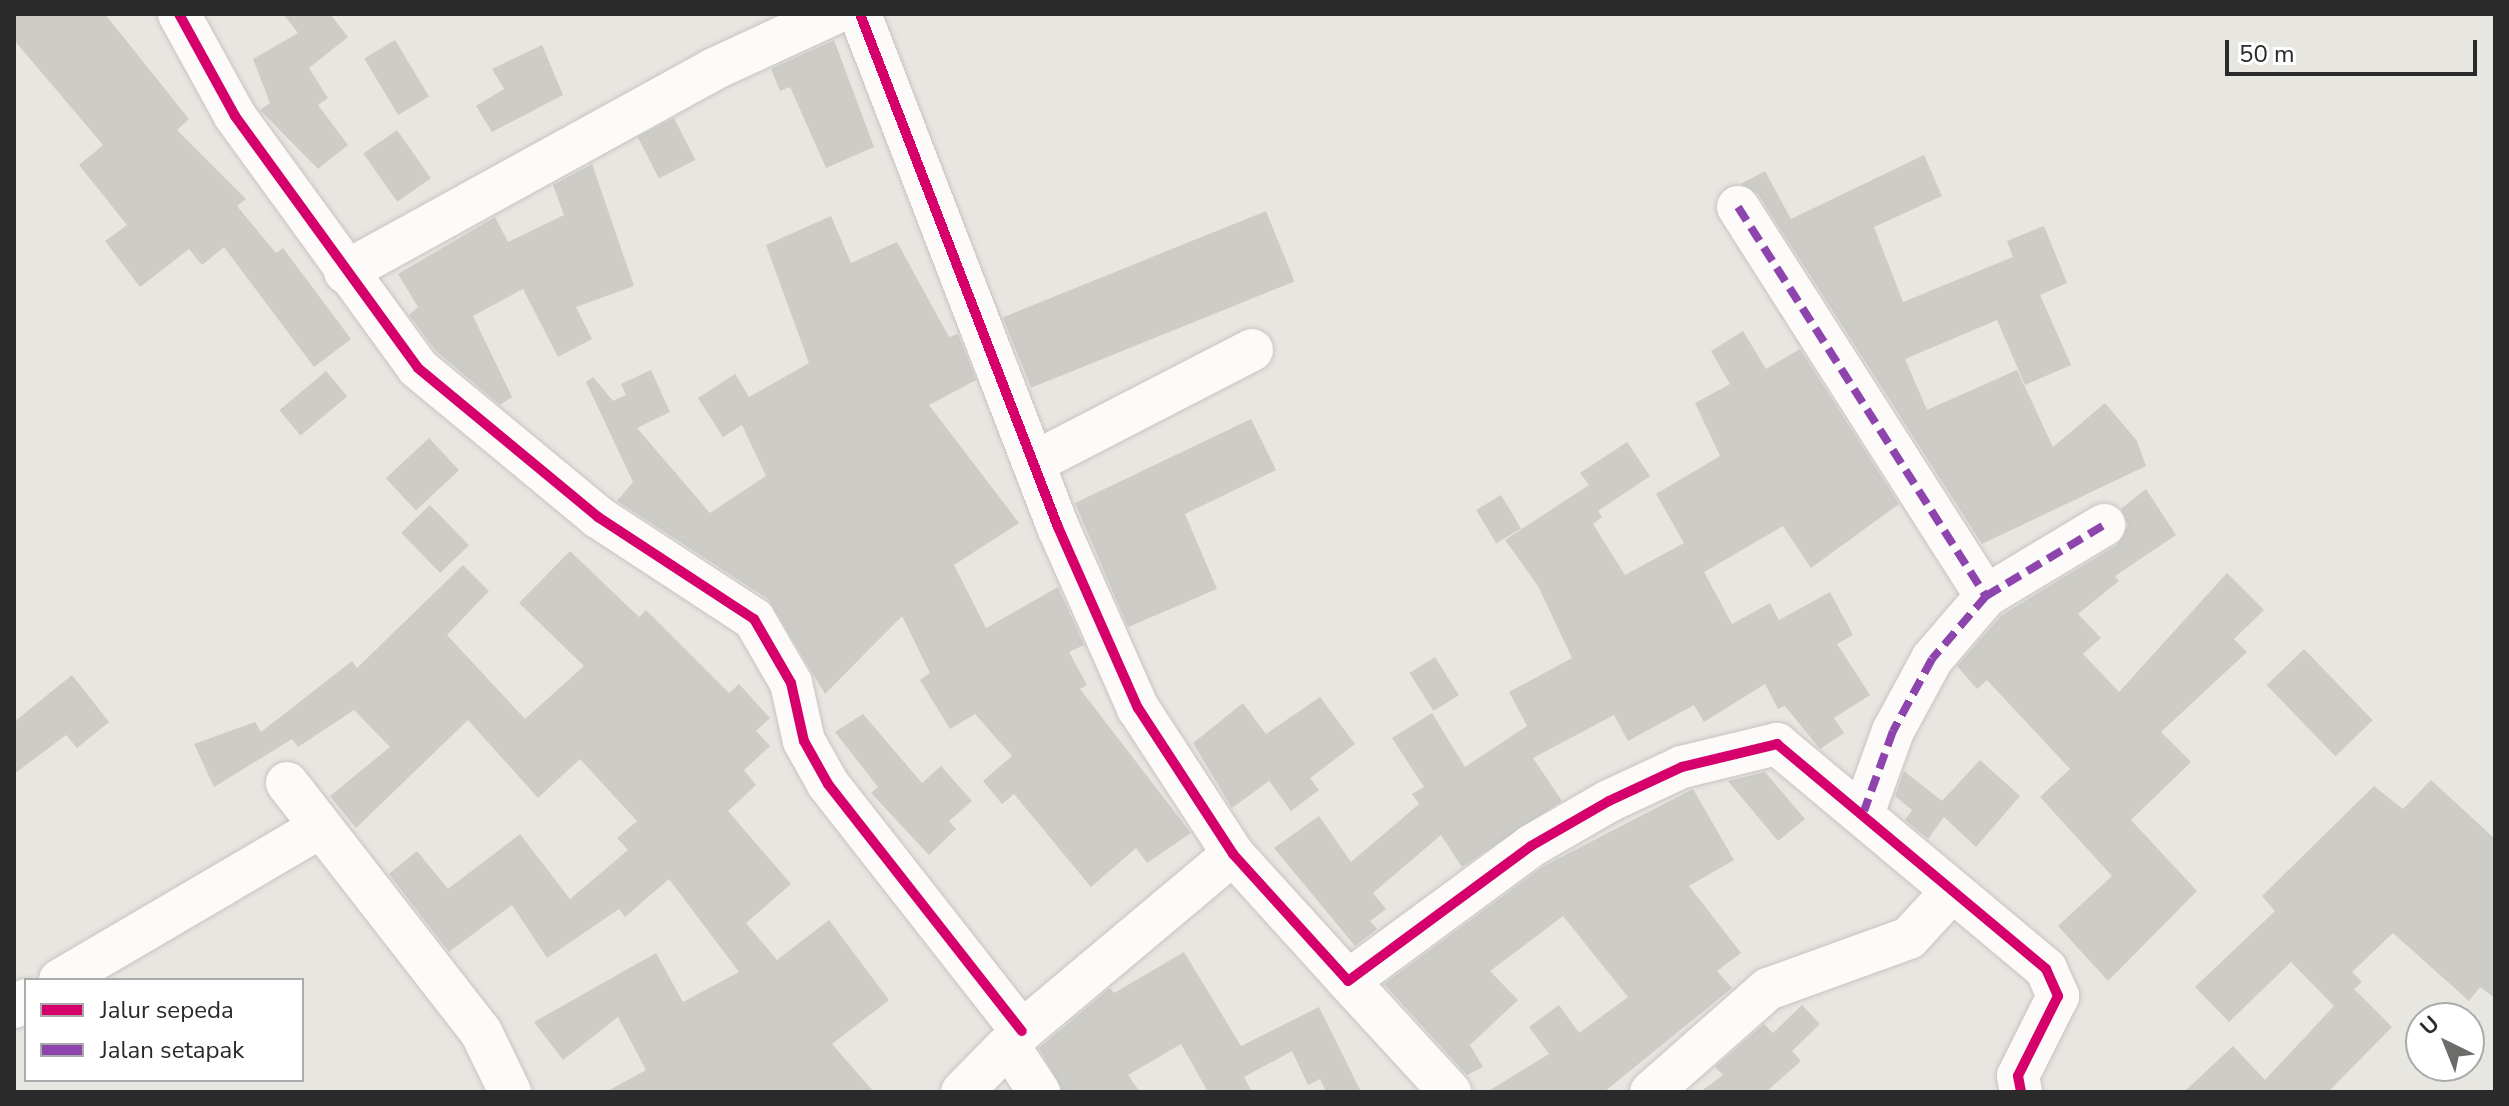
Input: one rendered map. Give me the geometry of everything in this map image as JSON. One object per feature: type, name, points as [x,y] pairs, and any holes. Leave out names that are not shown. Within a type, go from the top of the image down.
[{"type":"street","points":[[179,14],[235,116],[381,326],[463,410],[598,517],[754,619],[791,683],[804,741],[828,784],[1016,1040],[1039,1092]]},
{"type":"street","points":[[345,272],[714,69],[833,14]]},
{"type":"street","points":[[860,14],[1037,461],[1058,527],[1138,708],[1233,854],[1450,1092]]},
{"type":"street","points":[[1738,207],[1986,596]]},
{"type":"street","points":[[1037,461],[1252,350]]},
{"type":"street","points":[[1864,811],[1893,731],[1932,659],[1986,596],[2104,525]]},
{"type":"street","points":[[1348,981],[1531,846],[1682,767],[1777,744],[1864,811],[1952,891],[2037,959],[2055,984],[2052,1017],[2016,1090]]},
{"type":"street","points":[[287,783],[317,829],[481,1032],[510,1092]]},
{"type":"street","points":[[63,978],[317,829]]},
{"type":"street","points":[[962,1092],[1016,1040],[1233,854]]},
{"type":"street","points":[[1651,1092],[1768,989],[1909,938],[1952,891]]},
{"type":"building","points":[[14,14],[105,14],[189,119],[177,130],[246,199],[237,206],[276,253],[283,248],[351,339],[314,367],[224,247],[202,265],[189,249],[140,287],[105,241],[127,225],[79,165],[103,145],[14,40]]},
{"type":"building","points":[[283,14],[330,14],[348,37],[309,68],[328,98],[318,105],[348,145],[318,169],[260,110],[270,103],[253,59],[298,33]]},
{"type":"building","points":[[395,40],[429,97],[398,115],[364,59]]},
{"type":"building","points":[[834,40],[874,147],[826,168],[790,87],[780,91],[771,69]]},
{"type":"building","points":[[542,45],[563,95],[492,132],[476,106],[504,89],[492,69]]},
{"type":"building","points":[[674,118],[695,160],[659,178],[637,137]]},
{"type":"building","points":[[397,130],[431,178],[397,202],[363,154]]},
{"type":"building","points":[[1924,155],[1942,196],[1874,227],[1903,302],[2013,257],[2007,241],[2044,226],[2067,283],[2040,295],[2071,365],[2025,385],[1997,320],[1905,359],[1927,410],[2017,370],[2053,447],[2105,403],[2137,441],[2146,466],[1982,544],[1758,194],[1741,184],[1765,171],[1791,219]]},
{"type":"building","points":[[592,164],[634,286],[576,307],[592,339],[558,357],[523,289],[473,316],[512,397],[500,405],[436,351],[409,315],[418,307],[398,274],[495,217],[508,242],[564,215],[553,185]]},
{"type":"building","points":[[1266,211],[1294,281],[1031,388],[1003,317]]},
{"type":"building","points":[[831,216],[851,263],[897,242],[949,337],[958,334],[976,380],[929,405],[1019,523],[954,565],[986,628],[1058,587],[1084,645],[1069,652],[1087,685],[1080,689],[1191,833],[1147,863],[1136,848],[1091,887],[1014,794],[1002,804],[983,781],[1012,756],[975,714],[950,729],[920,680],[930,673],[902,616],[825,694],[768,599],[617,501],[633,482],[586,382],[593,377],[613,401],[626,395],[621,384],[651,370],[670,412],[637,428],[710,513],[766,476],[742,425],[723,437],[698,398],[735,374],[749,397],[809,363],[766,245]]},
{"type":"building","points":[[1743,331],[1766,369],[1800,349],[1899,504],[1811,568],[1783,526],[1704,572],[1732,624],[1770,603],[1779,620],[1830,592],[1853,635],[1837,644],[1870,695],[1834,718],[1844,733],[1820,749],[1785,706],[1778,709],[1765,684],[1704,722],[1694,705],[1628,741],[1614,715],[1533,758],[1562,801],[1462,867],[1441,835],[1373,893],[1386,909],[1370,921],[1377,929],[1355,946],[1274,848],[1319,816],[1351,862],[1419,804],[1412,794],[1424,787],[1392,738],[1432,713],[1465,767],[1527,726],[1509,692],[1572,658],[1538,586],[1505,540],[1589,485],[1580,473],[1627,442],[1650,476],[1598,511],[1602,517],[1593,524],[1625,575],[1684,543],[1656,494],[1720,456],[1695,403],[1730,384],[1711,351]]},
{"type":"building","points":[[326,371],[347,396],[300,435],[279,410]]},
{"type":"building","points":[[1251,419],[1276,470],[1185,514],[1217,589],[1128,627],[1075,503]]},
{"type":"building","points":[[429,438],[459,470],[416,510],[386,478]]},
{"type":"building","points":[[2146,489],[2176,535],[2115,576],[2119,581],[2078,614],[2101,638],[2083,654],[2119,692],[2227,573],[2264,610],[2234,639],[2247,652],[2161,732],[2191,762],[2131,820],[2197,891],[2108,981],[2058,926],[2112,876],[2040,797],[2070,769],[1987,680],[1977,689],[1957,666],[2002,615],[2117,545],[2128,525],[2121,509]]},
{"type":"building","points":[[1501,495],[1521,528],[1496,543],[1476,510]]},
{"type":"building","points":[[430,505],[469,545],[440,573],[401,533]]},
{"type":"building","points":[[570,551],[639,617],[646,610],[729,693],[739,684],[770,718],[756,731],[770,746],[744,770],[756,785],[728,811],[791,884],[746,923],[777,960],[829,920],[889,1000],[832,1044],[874,1092],[606,1092],[646,1070],[618,1017],[563,1060],[534,1022],[656,953],[683,1002],[739,972],[669,879],[625,917],[619,909],[547,958],[512,905],[449,952],[389,874],[417,851],[448,889],[520,834],[570,899],[628,850],[617,838],[637,821],[580,759],[538,798],[468,720],[356,828],[330,796],[390,747],[354,710],[298,747],[292,739],[214,787],[194,744],[255,722],[261,732],[352,661],[357,668],[463,565],[489,591],[447,635],[525,719],[584,666],[519,603]]},
{"type":"building","points":[[2304,649],[2373,720],[2335,756],[2267,685]]},
{"type":"building","points":[[1435,657],[1459,695],[1433,711],[1410,673]]},
{"type":"building","points":[[72,675],[109,722],[77,748],[66,735],[14,774],[14,722]]},
{"type":"building","points":[[1320,697],[1355,744],[1310,778],[1319,790],[1291,811],[1269,781],[1232,808],[1193,743],[1243,703],[1266,734]]},
{"type":"building","points":[[863,714],[922,783],[941,766],[972,801],[949,821],[956,829],[929,855],[871,793],[878,787],[835,732]]},
{"type":"building","points":[[1980,760],[2020,796],[1976,847],[1944,817],[1928,839],[1905,820],[1912,810],[1895,796],[1904,771],[1942,801]]},
{"type":"building","points":[[1765,772],[1805,819],[1778,841],[1728,781]]},
{"type":"building","points":[[2431,780],[2495,839],[2495,998],[2480,987],[2469,1001],[2393,933],[2352,972],[2362,982],[2354,989],[2392,1027],[2328,1092],[2184,1092],[2233,1046],[2265,1080],[2334,1006],[2291,962],[2229,1022],[2195,987],[2275,911],[2262,896],[2374,786],[2403,809]]},
{"type":"building","points":[[1693,789],[1734,860],[1689,886],[1741,953],[1717,971],[1732,988],[1604,1092],[1487,1092],[1549,1054],[1529,1027],[1559,1005],[1579,1033],[1628,997],[1563,916],[1490,971],[1518,1000],[1470,1045],[1483,1067],[1467,1075],[1384,984],[1544,866]]},
{"type":"building","points":[[1184,952],[1241,1046],[1319,1007],[1361,1092],[1326,1092],[1320,1079],[1308,1085],[1292,1051],[1244,1077],[1252,1092],[1208,1092],[1181,1044],[1128,1075],[1140,1092],[1063,1092],[1039,1048],[1110,988],[1114,993]]},
{"type":"building","points":[[1802,1005],[1820,1024],[1792,1051],[1801,1061],[1766,1092],[1700,1092],[1723,1075],[1715,1067],[1764,1024],[1773,1033]]},
{"type":"marked path","points":[[1738,207],[1986,596],[1932,659],[1893,731],[1864,811]]},
{"type":"marked path","points":[[1986,596],[2104,525]]},
{"type":"cycle path","points":[[179,14],[235,116],[418,368],[598,517],[754,619],[791,683],[804,741],[828,784],[1022,1031]]},
{"type":"cycle path","points":[[860,14],[1058,527],[1138,708],[1233,854],[1348,981],[1531,846],[1609,801],[1682,767],[1777,744],[2046,969],[2058,996],[2018,1076],[2021,1092]]}]
